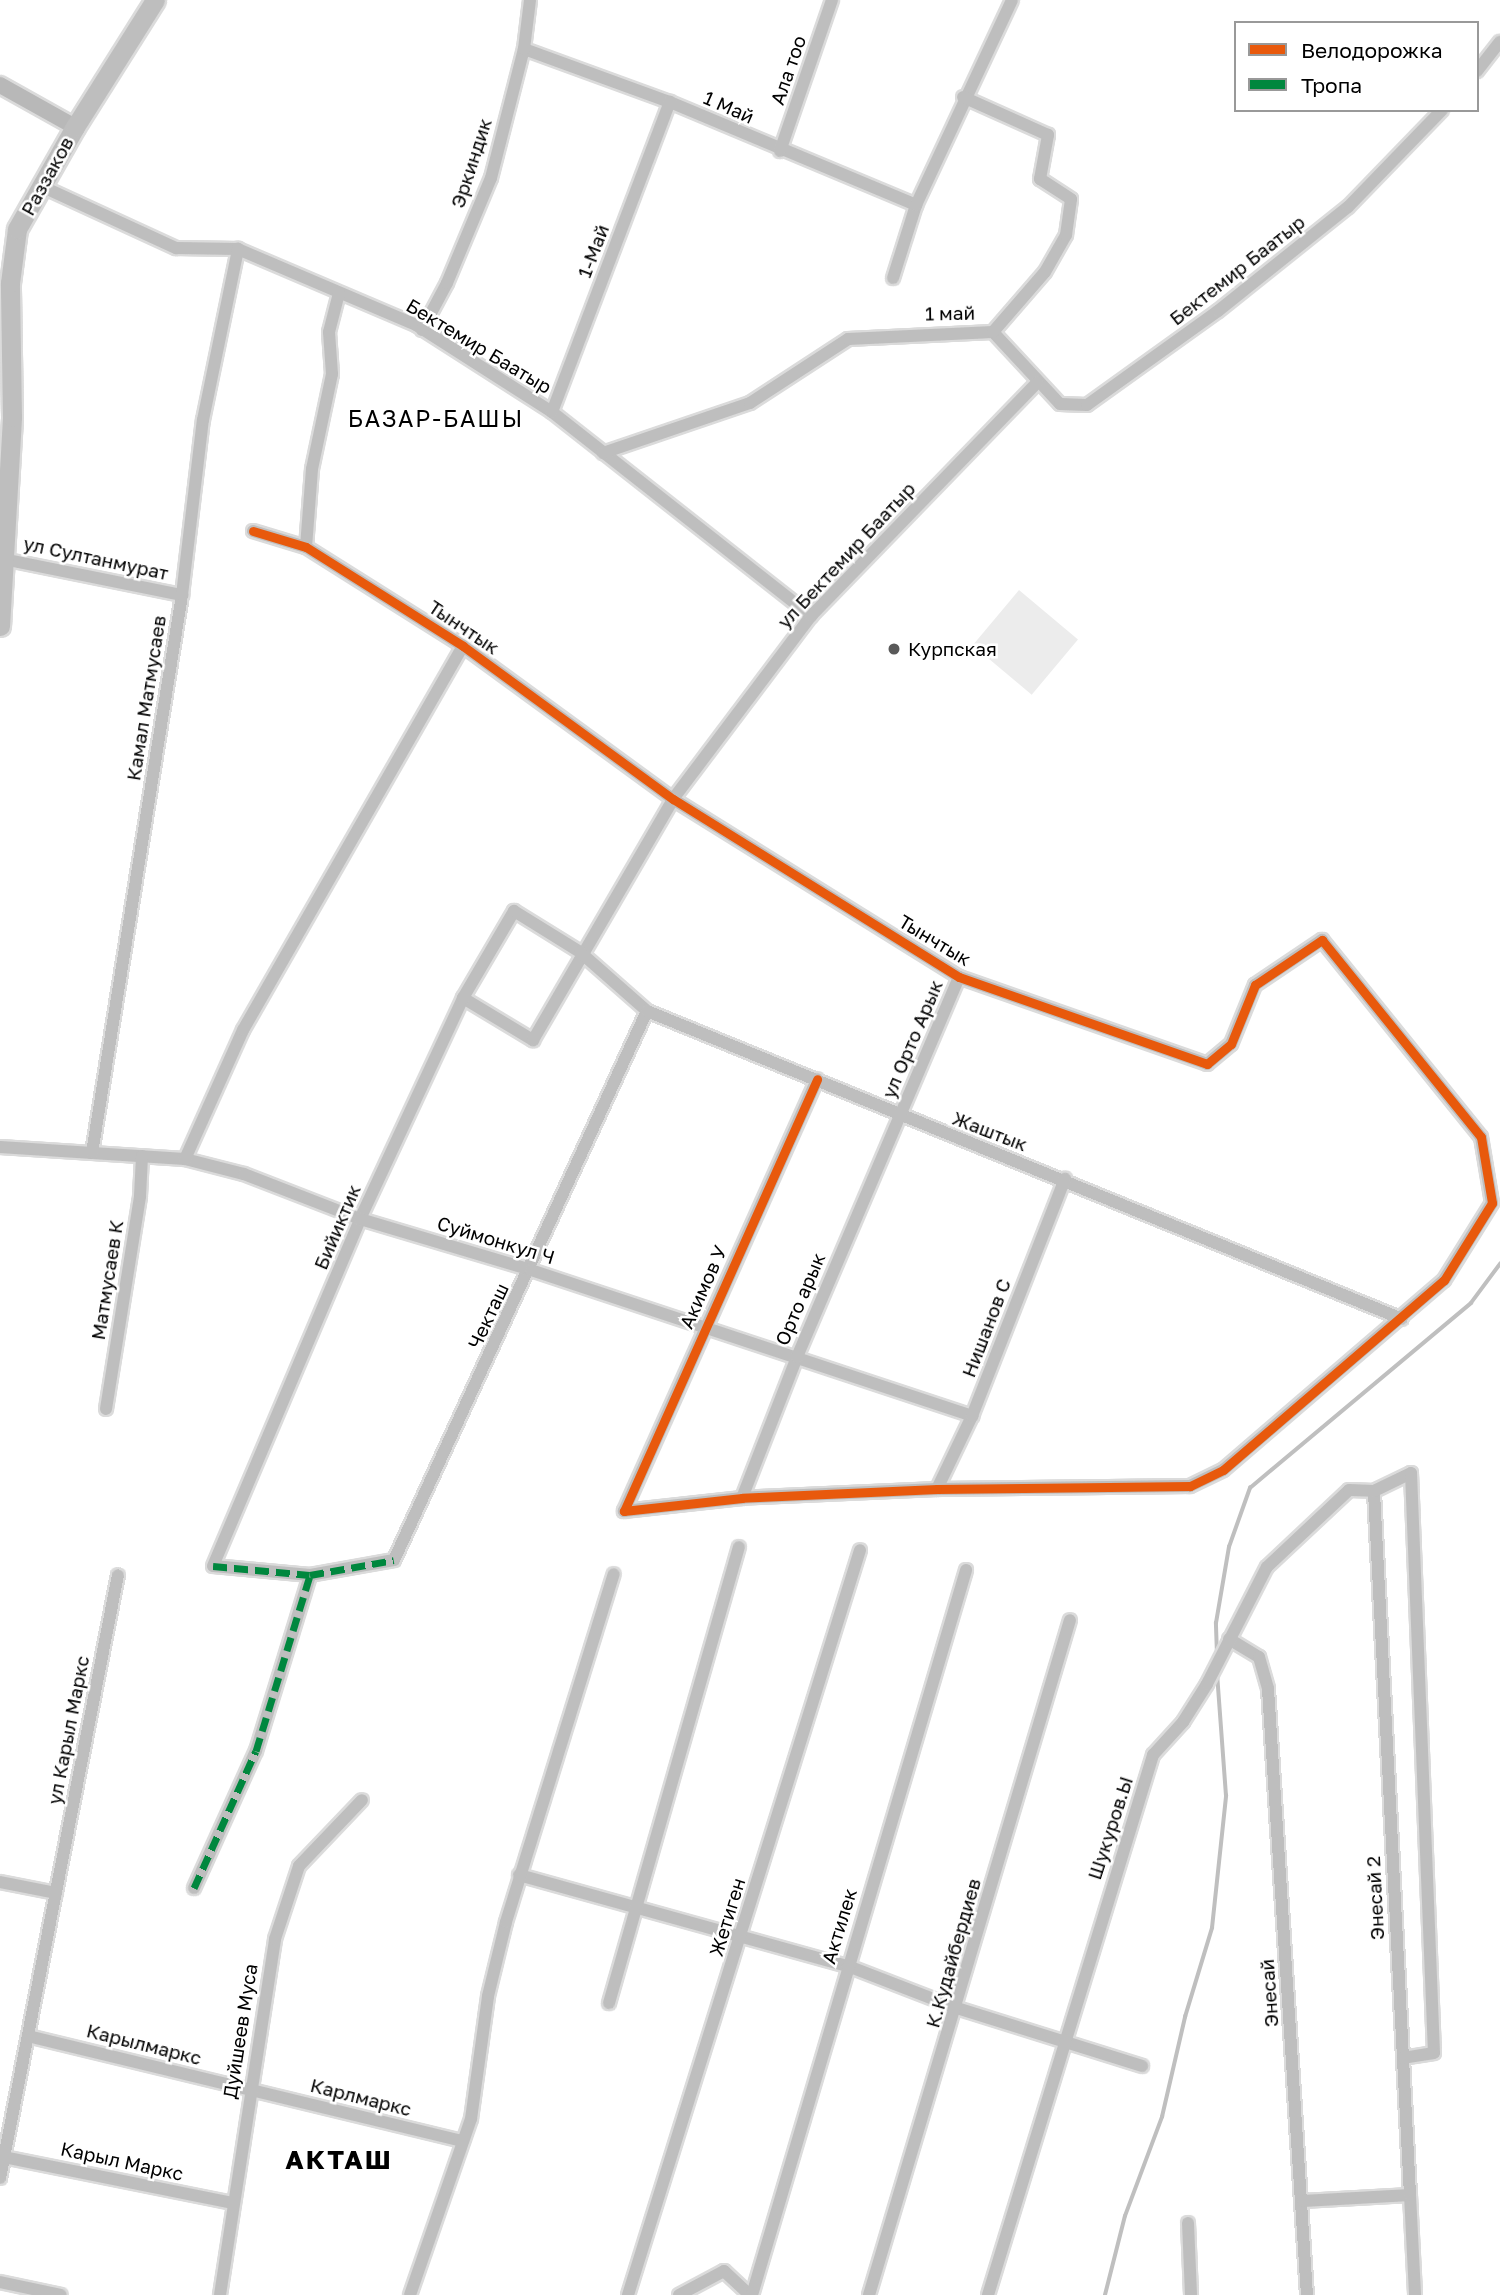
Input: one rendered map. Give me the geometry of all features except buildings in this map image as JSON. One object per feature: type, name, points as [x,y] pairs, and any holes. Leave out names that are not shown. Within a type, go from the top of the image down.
[{"type":"main road","name":"Раззаков","points":[[0,626],[12,417],[10,283],[17,229],[75,127],[155,0]]},
{"type":"street","name":"Эркиндик","points":[[422,330],[447,283],[491,178],[524,49],[530,0]]},
{"type":"street","name":"Ала тоо","points":[[780,152],[832,0]]},
{"type":"street","points":[[893,278],[916,205],[963,97],[1012,0]]},
{"type":"street","points":[[1479,68],[1500,42]]},
{"type":"street","name":"1 Май","points":[[524,49],[670,102],[780,152],[916,205]]},
{"type":"street","points":[[0,86],[75,127]]},
{"type":"street","name":"1 май","points":[[603,453],[750,403],[848,339],[993,332],[1045,272],[1066,235],[1070,199],[1040,179],[1048,135],[963,97]]},
{"type":"street","name":"1-Май","points":[[552,412],[670,102]]},
{"type":"street","name":"Бектемир Баатыр","points":[[993,332],[1037,383],[1060,404],[1073,408],[1087,405],[1128,377],[1348,207],[1440,112]]},
{"type":"street","name":"Бектемир Баатыр","points":[[40,187],[176,248],[238,249],[422,330],[552,412],[811,616]]},
{"type":"street","name":"Камал Матмусаев","points":[[92,1153],[182,595],[203,420],[238,249]]},
{"type":"street","points":[[306,547],[312,469],[332,374],[329,332],[339,293]]},
{"type":"street","name":"ул Бектемир Баатыр","points":[[463,998],[533,1040],[580,952],[673,799],[811,616],[1037,383]]},
{"type":"street","name":"Тынчтык","points":[[253,531],[306,547],[463,646],[673,799],[960,977],[1207,1064],[1231,1044],[1255,985],[1321,940],[1481,1137],[1492,1203],[1444,1280],[1402,1319]]},
{"type":"street","name":"ул Султанмурат","points":[[2,559],[182,595]]},
{"type":"street","points":[[185,1159],[243,1030],[463,646]]},
{"type":"street","name":"Жаштык","points":[[514,911],[580,952],[647,1011],[817,1079],[899,1117],[1065,1179],[1402,1319]]},
{"type":"street","name":"Бийиктик","points":[[310,1575],[213,1566],[360,1219],[463,998],[514,911]]},
{"type":"street","name":"ул Орто Арык","points":[[899,1117],[960,977]]},
{"type":"street","name":"Чекташ","points":[[310,1575],[394,1560],[531,1270],[647,1011]]},
{"type":"street","name":"Акимов У","points":[[742,1498],[624,1511],[704,1326],[817,1079]]},
{"type":"street","name":"Орто арык","points":[[742,1498],[797,1357],[899,1117]]},
{"type":"street","name":"Суймонкул Ч","points":[[0,1147],[185,1159],[244,1174],[360,1219],[531,1270],[972,1416]]},
{"type":"street","name":"Матмусаев К","points":[[106,1409],[140,1196],[142,1156]]},
{"type":"street","name":"Нишанов С","points":[[937,1489],[972,1416],[1065,1179]]},
{"type":"street","points":[[742,1498],[937,1489],[1190,1486],[1223,1470],[1402,1319]]},
{"type":"street","name":"Шукуров.Ы","points":[[988,2295],[1062,2041],[1153,1755],[1183,1722],[1267,1567],[1349,1490],[1374,1491],[1411,1473],[1434,2053],[1403,2059]]},
{"type":"street","name":"Энесай 2","points":[[1374,1491],[1415,2295]]},
{"type":"street","points":[[609,2003],[739,1547]]},
{"type":"street","name":"Жетиген","points":[[628,2295],[742,1936],[860,1550]]},
{"type":"street","name":"Актилек","points":[[751,2295],[966,1570]]},
{"type":"street","points":[[410,2295],[463,2141],[479,2078],[488,1996],[519,1875],[614,1574]]},
{"type":"street","name":"ул Карыл Маркс","points":[[0,2178],[118,1575]]},
{"type":"street","points":[[194,1888],[256,1751],[310,1575]]},
{"type":"street","name":"К.Кудайбердиев","points":[[869,2295],[957,2008],[1070,1620]]},
{"type":"street","name":"Энесай","points":[[1229,1639],[1259,1657],[1268,1689],[1307,2295]]},
{"type":"street","name":"Дуйшеев Муса","points":[[220,2295],[232,2203],[275,1939],[299,1866],[362,1800]]},
{"type":"street","points":[[519,1875],[848,1966],[957,2008],[1142,2066]]},
{"type":"street","points":[[0,1882],[56,1893]]},
{"type":"street","name":"Карылмаркс","points":[[28,2036],[250,2090]]},
{"type":"street","name":"Карлмаркс","points":[[250,2090],[463,2141]]},
{"type":"street","name":"Карыл Маркс","points":[[4,2157],[232,2203]]},
{"type":"street","points":[[1303,2201],[1410,2195]]},
{"type":"street","points":[[1188,2223],[1191,2295]]},
{"type":"street","points":[[679,2295],[724,2271],[751,2295]]},
{"type":"street","points":[[0,2282],[61,2295]]},
{"type":"shaded area","points":[[1019,590],[1078,639],[1032,695],[973,645]]},
{"type":"waterway","points":[[1217,1655],[1216,1623],[1229,1547],[1250,1488],[1471,1303],[1500,1264]]},
{"type":"waterway","points":[[1105,2295],[1125,2216],[1162,2117],[1185,2017],[1212,1928],[1226,1796],[1217,1673]]},
{"type":"marked path","points":[[213,1566],[310,1575],[394,1560]]},
{"type":"marked path","points":[[194,1888],[256,1751],[310,1575]]},
{"type":"cycle path","points":[[253,531],[306,547],[463,646],[673,799],[959,977],[1207,1064],[1231,1044],[1255,985],[1322,940],[1481,1137],[1492,1203],[1444,1280],[1223,1470],[1190,1486],[937,1489],[742,1498],[624,1511],[817,1079]]},
{"type":"place","name":"Курпская","points":[[894,649]]},
{"type":"district","name":"БАЗАР-БАШЫ","points":[[436,418]]},
{"type":"district","name":"АКТАШ","points":[[339,2160]]}]
